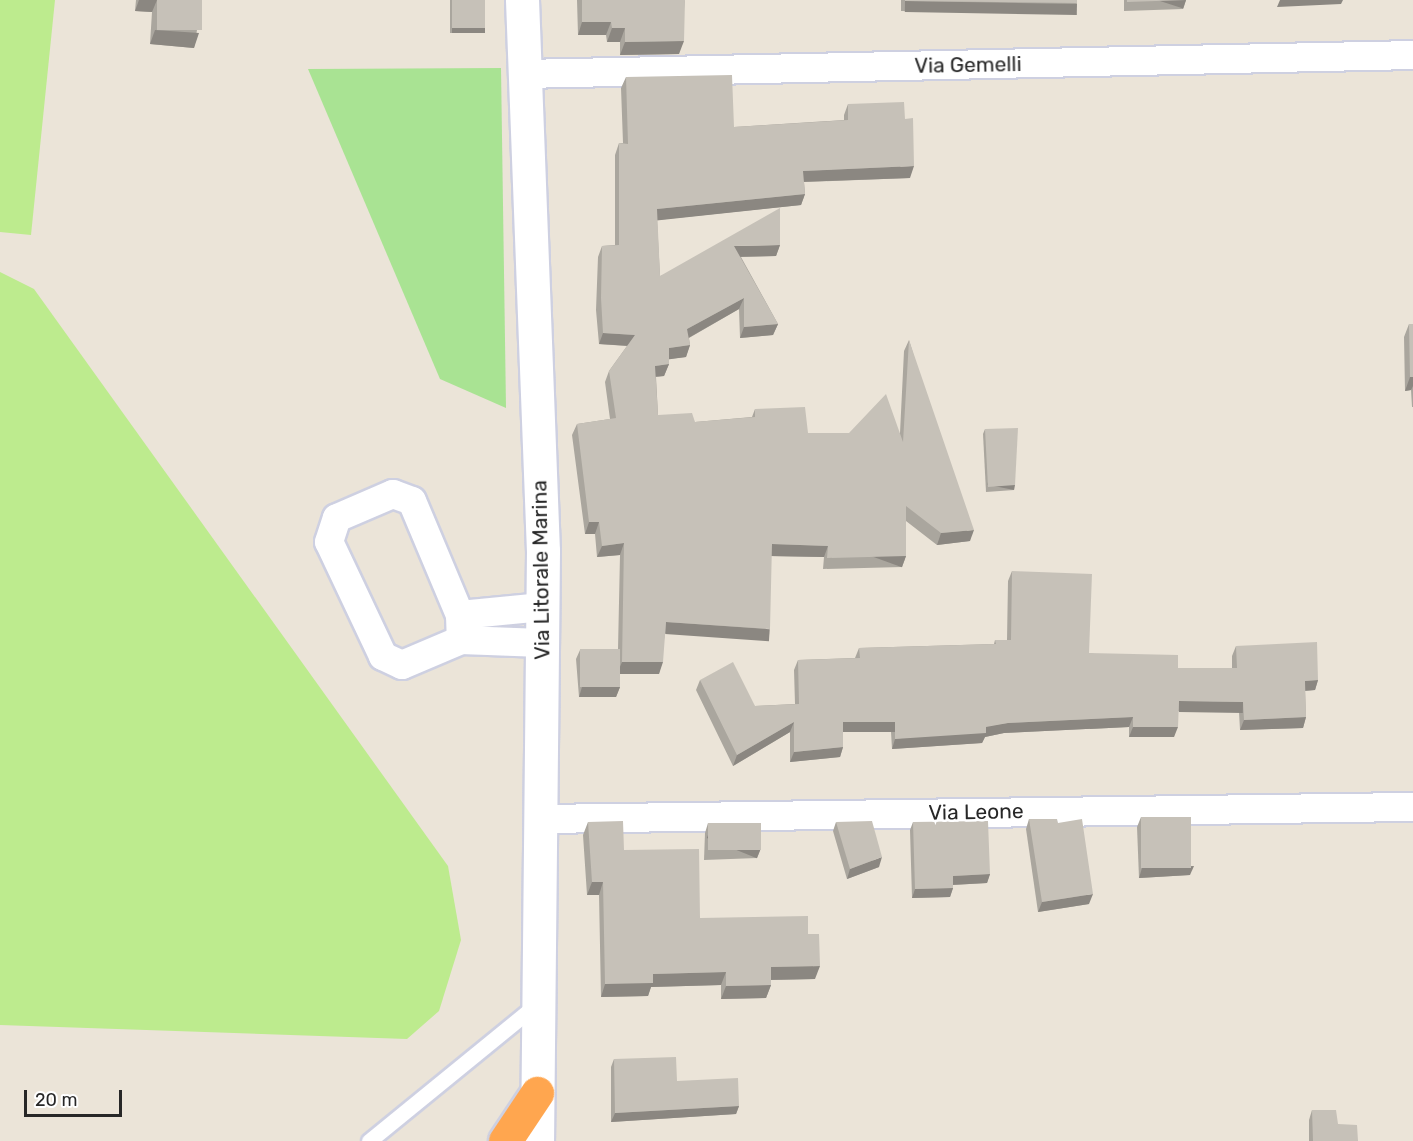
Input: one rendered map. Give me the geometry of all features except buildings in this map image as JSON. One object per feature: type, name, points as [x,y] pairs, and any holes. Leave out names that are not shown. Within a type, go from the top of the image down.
[{"type":"highway","points":[[505,1141],[537,1093]]},
{"type":"street","name":"Via Litorale Marina","points":[[522,0],[543,607],[537,1141]]},
{"type":"street","name":"Via Gemelli","points":[[523,74],[1413,55]]},
{"type":"street","points":[[460,628],[412,501],[393,494],[337,518],[329,542],[383,656],[402,665],[460,628],[543,607]]},
{"type":"street","points":[[460,628],[542,643]]},
{"type":"street","name":"Via Leone","points":[[540,819],[1413,807]]},
{"type":"lane","points":[[369,1141],[538,1003]]},
{"type":"green space","points":[[0,0],[55,0],[31,235],[0,232]]},
{"type":"green space","points":[[501,68],[506,408],[440,379],[308,69]]},
{"type":"green space","points":[[0,272],[34,289],[448,866],[461,940],[439,1011],[407,1039],[0,1025]]}]
